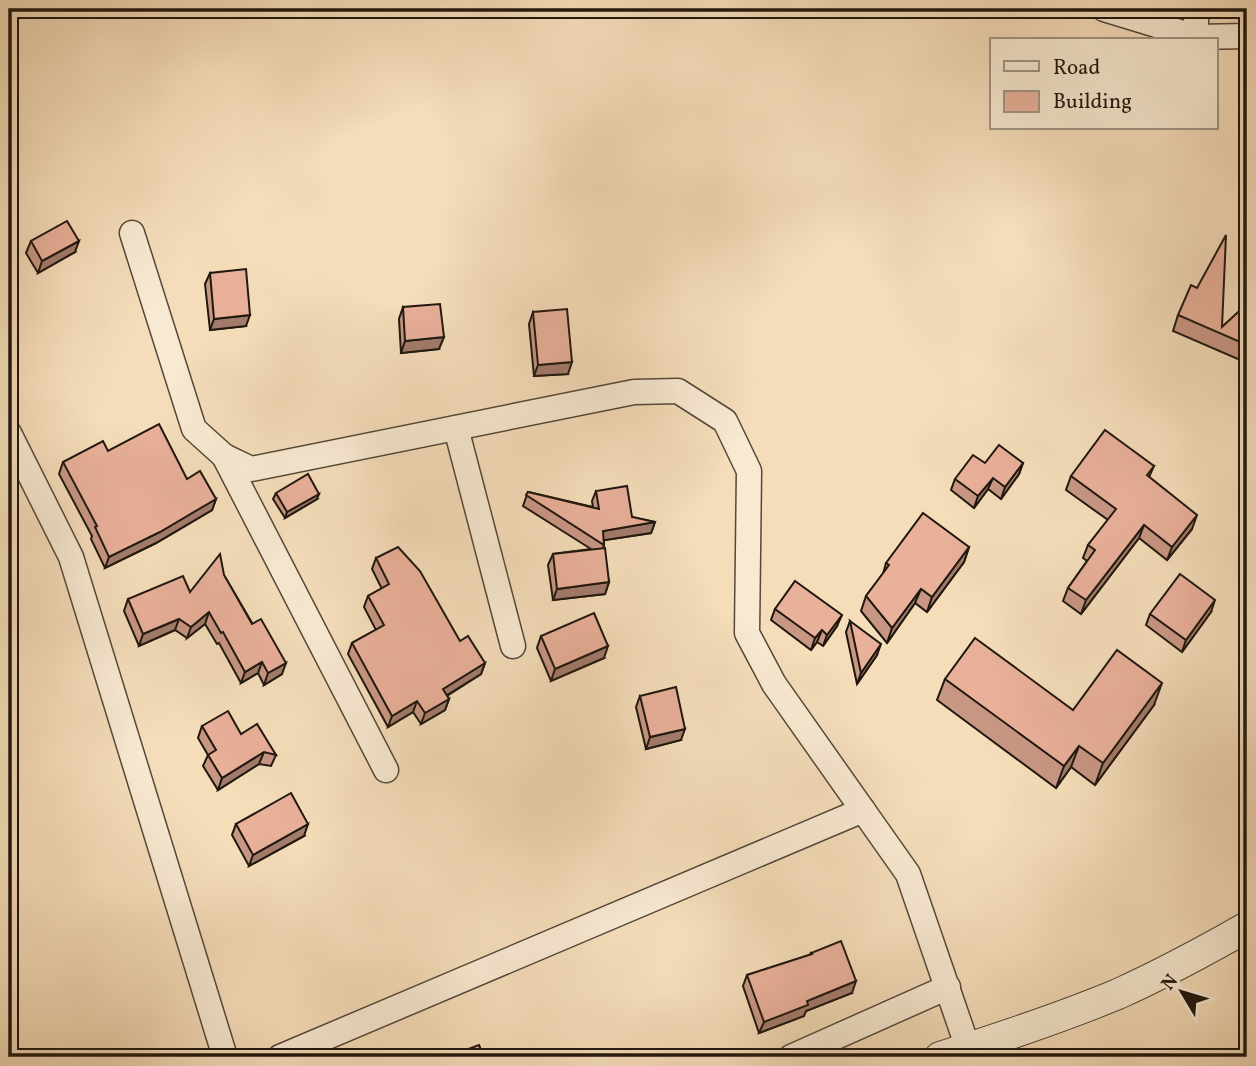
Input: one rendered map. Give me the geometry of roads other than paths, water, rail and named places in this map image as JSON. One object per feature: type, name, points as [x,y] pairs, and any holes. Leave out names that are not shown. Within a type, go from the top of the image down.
[{"type":"street","points":[[1104,9],[1196,37],[1247,36]]},
{"type":"street","points":[[1196,9],[1196,37]]},
{"type":"street","points":[[132,233],[194,429],[224,456],[251,469],[634,392],[678,391],[725,421],[749,471],[747,633],[774,684],[908,874],[970,1052]]},
{"type":"street","points":[[456,428],[513,646]]},
{"type":"street","points":[[9,433],[71,557],[225,1057]]},
{"type":"street","points":[[224,456],[386,770]]},
{"type":"street","points":[[279,1057],[863,810]]},
{"type":"street","points":[[940,1057],[970,1052],[1118,993],[1160,974],[1247,927]]},
{"type":"street","points":[[791,1057],[948,987]]}]
